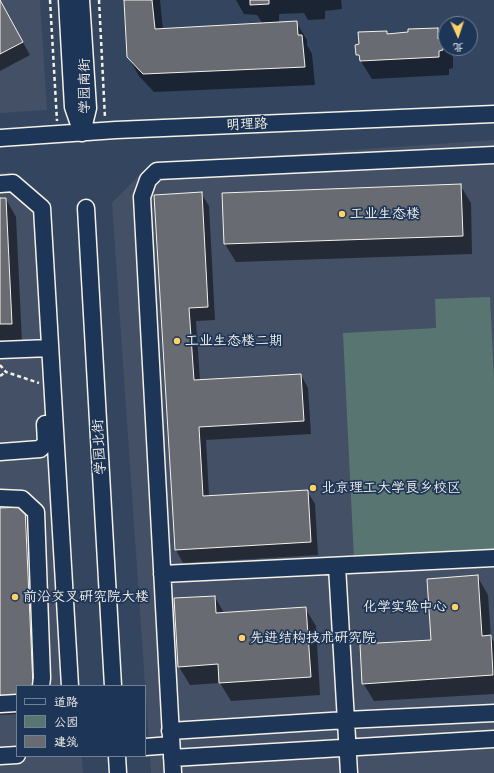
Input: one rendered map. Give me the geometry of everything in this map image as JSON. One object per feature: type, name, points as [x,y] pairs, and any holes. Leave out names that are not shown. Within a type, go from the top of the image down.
[{"type":"street","name":"学园南街","points":[[67,0],[73,107],[82,133]]},
{"type":"street","name":"学园南街","points":[[81,0],[88,108],[82,133]]},
{"type":"street","name":"明理路","points":[[0,138],[106,131],[494,114]]},
{"type":"street","points":[[172,752],[142,196],[148,180],[157,171],[494,155]]},
{"type":"street","points":[[0,184],[13,183],[42,208],[46,348],[57,458],[70,685]]},
{"type":"street","name":"学园北街","points":[[86,208],[113,685]]},
{"type":"street","points":[[0,350],[46,348]]},
{"type":"street","points":[[0,452],[40,449],[46,443],[43,384],[46,348]]},
{"type":"street","points":[[0,461],[57,458]]},
{"type":"street","points":[[0,498],[22,499],[36,512],[42,678],[40,685]]},
{"type":"street","points":[[162,574],[494,558]]},
{"type":"street","points":[[337,566],[349,773]]},
{"type":"street","points":[[40,617],[66,616]]},
{"type":"street","points":[[0,704],[16,703]]},
{"type":"street","points":[[172,752],[346,720],[494,713]]},
{"type":"street","points":[[146,747],[172,752],[348,747],[494,739]]},
{"type":"street","points":[[0,756],[16,755]]},
{"type":"street","points":[[117,757],[118,773]]},
{"type":"path","name":"学园南街","points":[[50,0],[58,134]]},
{"type":"path","name":"学园南街","points":[[99,0],[106,131]]},
{"type":"path","points":[[0,364],[6,372],[43,384]]},
{"type":"path","points":[[0,376],[6,372]]},
{"type":"shaded area","points":[[0,0],[40,0],[47,110],[0,113]]},
{"type":"shaded area","name":"北京理工大学良乡校区","points":[[494,140],[494,773],[151,773],[112,203],[150,164]]},
{"type":"shaded area","points":[[10,172],[48,201],[78,685],[16,685],[16,757],[82,757],[83,773],[0,773],[0,173]]},
{"type":"green space","points":[[490,297],[494,379],[494,552],[354,559],[343,333],[436,328],[435,299]]},
{"type":"building","points":[[0,0],[23,42],[0,54]]},
{"type":"building","points":[[124,0],[152,0],[155,29],[297,21],[298,35],[302,35],[305,67],[143,74],[127,57]]},
{"type":"building","points":[[250,0],[269,0],[269,4],[250,5]]},
{"type":"building","points":[[438,28],[439,57],[360,61],[359,55],[356,55],[355,45],[359,44],[358,32],[387,31],[387,34],[408,32],[408,29]]},
{"type":"building","name":"工业生态楼","points":[[461,184],[463,236],[224,244],[222,193]]},
{"type":"building","name":"工业生态楼二期","points":[[202,192],[208,307],[189,308],[194,380],[301,374],[304,421],[199,427],[203,496],[308,490],[311,542],[175,550],[154,195]]},
{"type":"building","points":[[0,198],[6,198],[12,324],[0,324]]},
{"type":"building","name":"前沿交叉研究院大楼","points":[[25,507],[33,685],[16,685],[16,696],[0,697],[0,508]]},
{"type":"building","name":"化学实验中心","points":[[478,575],[482,636],[491,635],[493,675],[362,684],[360,644],[431,640],[427,579]]},
{"type":"building","name":"先进结构技术研究院","points":[[215,596],[216,613],[306,607],[311,677],[219,683],[218,664],[178,667],[174,598]]},
{"type":"place","name":"工业生态楼","points":[[342,214]]},
{"type":"place","name":"工业生态楼二期","points":[[177,341]]},
{"type":"place","name":"北京理工大学良乡校区","points":[[313,488]]},
{"type":"place","name":"前沿交叉研究院大楼","points":[[15,597]]},
{"type":"place","name":"化学实验中心","points":[[455,607]]},
{"type":"place","name":"先进结构技术研究院","points":[[242,638]]}]
